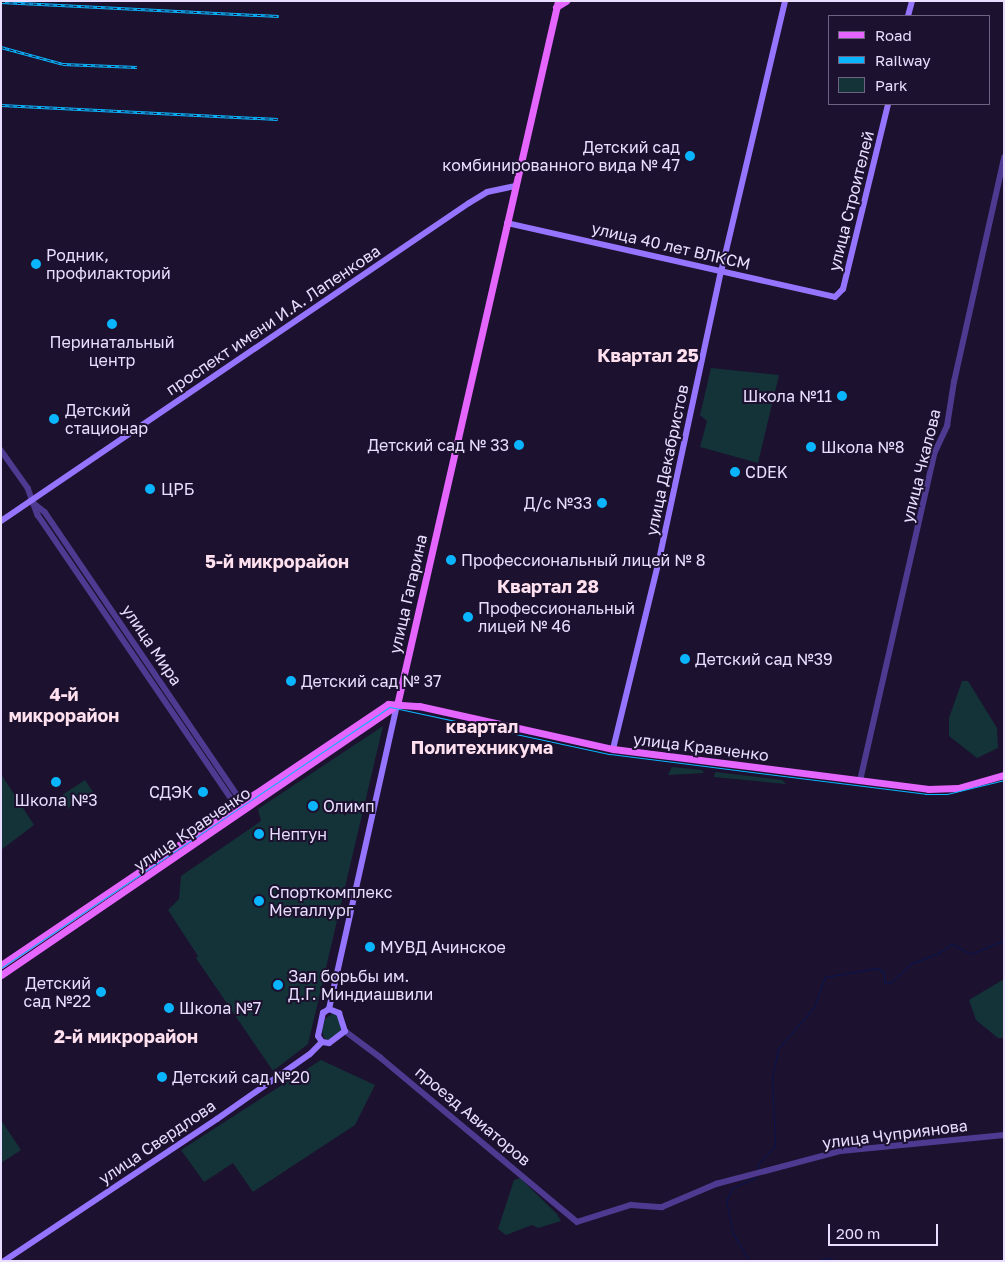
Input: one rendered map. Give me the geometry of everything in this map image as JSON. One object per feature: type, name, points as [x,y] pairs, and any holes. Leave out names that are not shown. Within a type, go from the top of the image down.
[{"type":"main road","points":[[557,4],[566,1]]},
{"type":"main road","name":"улица Декабристов","points":[[613,749],[659,560],[721,272],[785,1]]},
{"type":"main road","points":[[908,15],[912,1]]},
{"type":"main road","name":"улица Гагарина","points":[[322,1042],[318,1036],[322,1019],[329,1009],[557,4]]},
{"type":"main road","name":"улица Строителей","points":[[830,298],[843,289],[888,105]]},
{"type":"main road","name":"проспект имени И.А. Лапенкова","points":[[1,521],[469,203],[487,192],[515,186]]},
{"type":"main road","name":"улица 40 лет ВЛКСМ","points":[[507,223],[830,298]]},
{"type":"main road","name":"улица Кравченко","points":[[1,965],[381,707],[397,705],[419,706],[613,749],[860,781],[944,790],[1004,775]]},
{"type":"main road","name":"улица Кравченко","points":[[1,975],[397,705]]},
{"type":"main road","points":[[329,1009],[339,1013],[345,1031]]},
{"type":"main road","name":"улица Свердлова","points":[[4,1261],[217,1119],[310,1054],[322,1042],[329,1043],[345,1031]]},
{"type":"street","name":"улица Чкалова","points":[[860,781],[935,452],[948,426],[954,382],[1004,158]]},
{"type":"street","name":"улица Мира","points":[[1,450],[28,488],[30,500],[45,512],[87,580],[244,811]]},
{"type":"street","name":"проезд Авиаторов","points":[[345,1031],[424,1094],[573,1220],[582,1223]]},
{"type":"street","name":"улица Чуприянова","points":[[582,1223],[631,1205],[662,1207],[716,1184],[841,1151],[1004,1135]]},
{"type":"green space","points":[[711,368],[779,375],[758,463],[700,447],[707,421],[700,415]]},
{"type":"green space","points":[[962,681],[968,681],[997,728],[998,748],[977,758],[949,736],[949,718]]},
{"type":"green space","name":"Спорткомплекс Металлург","points":[[383,726],[308,1044],[273,1071],[196,958],[198,956],[168,910],[179,899],[181,876],[261,821],[258,809]]},
{"type":"green space","points":[[672,767],[702,770],[704,773],[668,775]]},
{"type":"green space","points":[[715,772],[782,780],[786,784],[714,777]]},
{"type":"green space","points":[[1,774],[34,825],[1,850]]},
{"type":"green space","points":[[85,780],[93,792],[67,809],[59,797]]},
{"type":"green space","points":[[1004,979],[1004,1038],[998,1038],[976,1020],[969,1000]]},
{"type":"green space","points":[[332,1014],[338,1015],[342,1031],[330,1041],[324,1038],[322,1031],[325,1019]]},
{"type":"green space","points":[[321,1060],[375,1085],[355,1125],[253,1192],[233,1163],[204,1182],[181,1150]]},
{"type":"green space","points":[[1,1120],[21,1150],[1,1163]]},
{"type":"green space","points":[[520,1178],[557,1214],[561,1221],[538,1228],[532,1225],[506,1235],[498,1229],[514,1180]]},
{"type":"waterway","points":[[1004,891],[1004,897]]},
{"type":"waterway","points":[[758,1170],[758,1164],[775,1146],[772,1078],[778,1049],[814,1007],[825,977],[877,968],[884,972],[884,982],[890,983],[912,963],[937,954],[952,944],[971,954],[1004,940]]},
{"type":"waterway","points":[[749,1261],[733,1233],[726,1201],[732,1188],[757,1177]]},
{"type":"waterway","points":[[813,1261],[830,1258],[835,1261]]},
{"type":"tram line","points":[[1,968],[390,707],[610,754],[925,794],[947,794],[1004,780]]},
{"type":"railway","points":[[1,2],[279,16]]},
{"type":"railway","points":[[1,47],[63,64],[137,67]]},
{"type":"railway","points":[[1,105],[278,119]]},
{"type":"place","name":"Детский сад комбинированного вида № 47","points":[[690,156]]},
{"type":"place","name":"Родник, профилакторий","points":[[36,264]]},
{"type":"place","name":"Перинатальный центр","points":[[112,324]]},
{"type":"place","name":"Школа №11","points":[[842,396]]},
{"type":"place","name":"Детский стационар","points":[[54,419]]},
{"type":"place","name":"Детский сад № 33","points":[[519,445]]},
{"type":"place","name":"Школа №8","points":[[811,447]]},
{"type":"place","name":"CDEK","points":[[735,472]]},
{"type":"place","name":"ЦРБ","points":[[150,489]]},
{"type":"place","name":"Д/с №33","points":[[602,503]]},
{"type":"place","name":"Профессиональный лицей № 8","points":[[451,560]]},
{"type":"place","name":"Профессиональный лицей № 46","points":[[468,617]]},
{"type":"place","name":"Детский сад №39","points":[[685,659]]},
{"type":"place","name":"Детский сад № 37","points":[[291,681]]},
{"type":"place","name":"Школа №3","points":[[56,782]]},
{"type":"place","name":"СДЭК","points":[[203,792]]},
{"type":"place","name":"Олимп","points":[[313,806]]},
{"type":"place","name":"Нептун","points":[[259,834]]},
{"type":"place","name":"Спорткомплекс Металлург","points":[[259,901]]},
{"type":"place","name":"МУВД Ачинское","points":[[370,947]]},
{"type":"place","name":"Зал борьбы им. Д.Г. Миндиашвили","points":[[278,985]]},
{"type":"place","name":"Детский сад №22","points":[[101,992]]},
{"type":"place","name":"Школа №7","points":[[169,1008]]},
{"type":"place","name":"Детский сад №20","points":[[162,1077]]},
{"type":"district","name":"Квартал 25","points":[[648,355]]},
{"type":"district","name":"5-й микрорайон","points":[[277,561]]},
{"type":"district","name":"Квартал 28","points":[[548,586]]},
{"type":"district","name":"4-й микрорайон","points":[[64,705]]},
{"type":"district","name":"квартал Политехникума","points":[[482,738]]},
{"type":"district","name":"2-й микрорайон","points":[[126,1036]]}]
